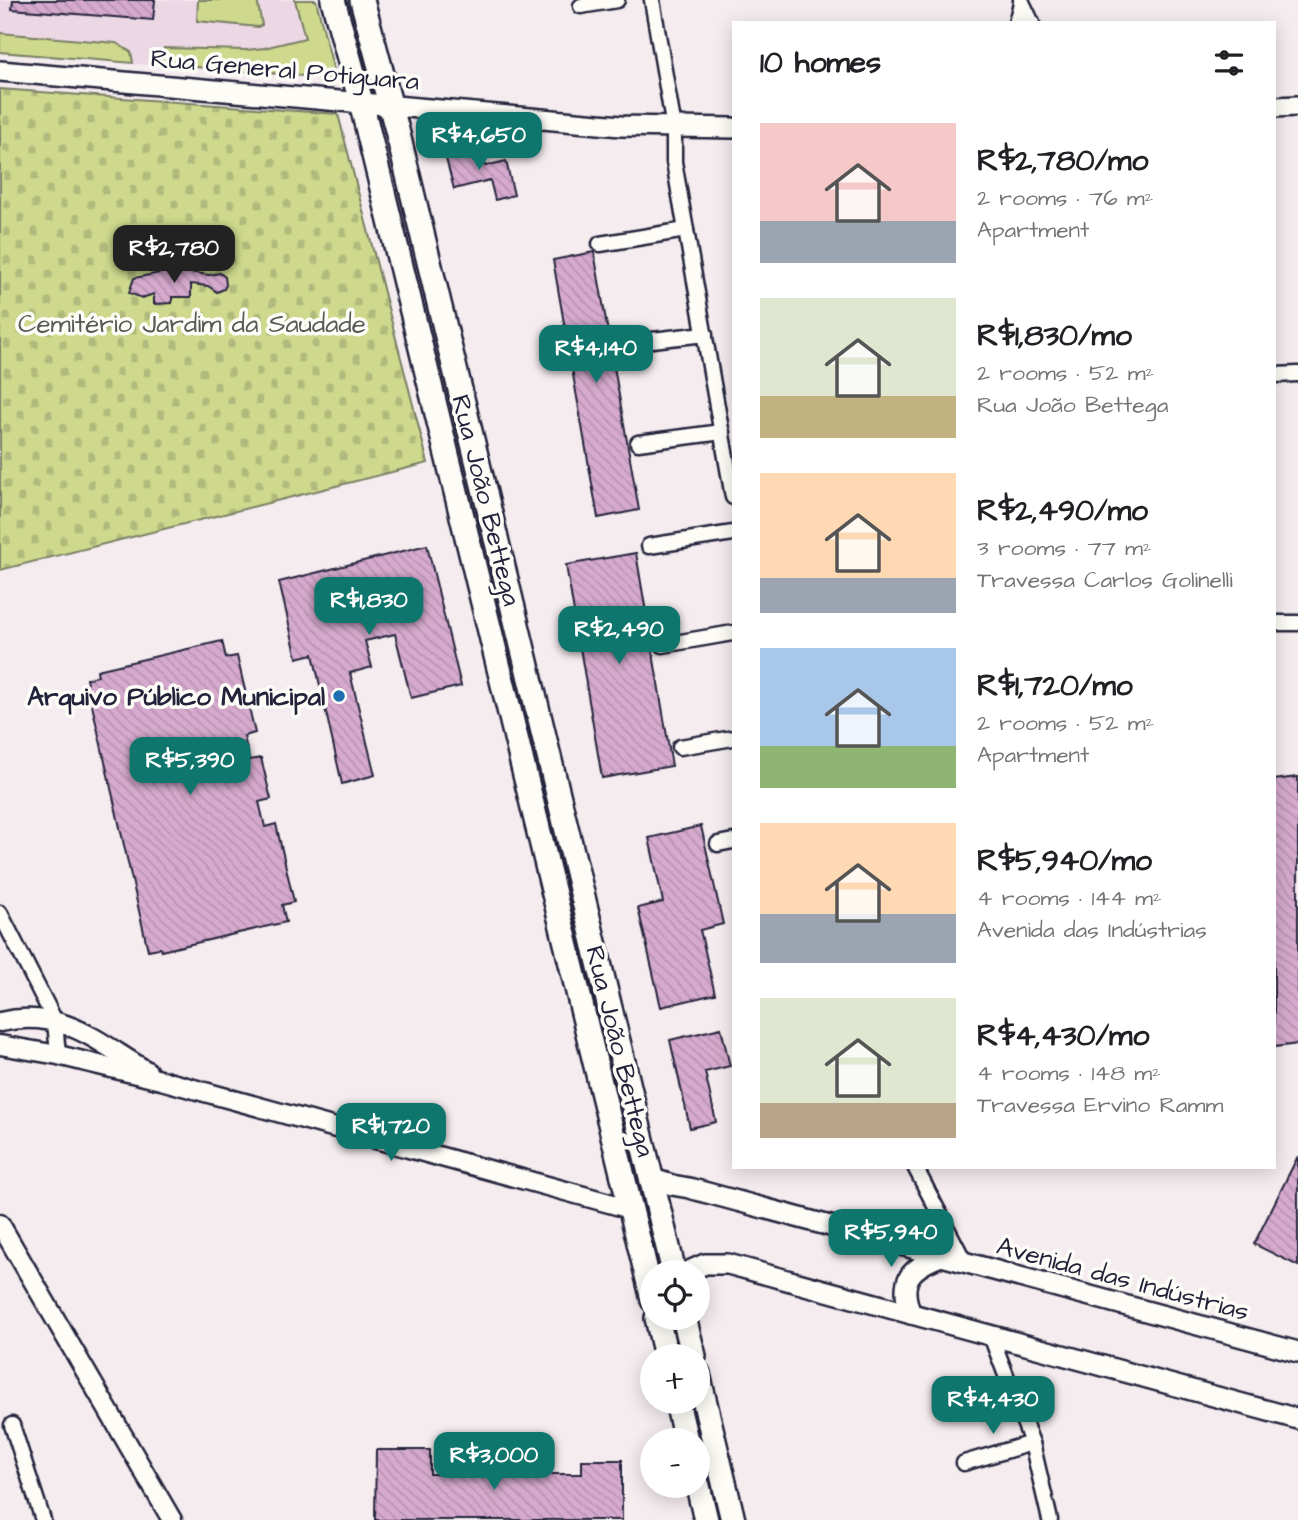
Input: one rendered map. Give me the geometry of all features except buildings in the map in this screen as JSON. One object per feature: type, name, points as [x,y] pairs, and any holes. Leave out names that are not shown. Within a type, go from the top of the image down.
[{"type":"main road","name":"Rua João Bettega","points":[[333,0],[361,102],[643,1260]]},
{"type":"main road","name":"Rua João Bettega","points":[[362,0],[390,105],[671,1260]]},
{"type":"main road","name":"Rua General Potiguara","points":[[0,71],[575,122],[674,128],[732,128]]},
{"type":"main road","points":[[1276,107],[1298,106]]},
{"type":"main road","points":[[490,631],[516,625]]},
{"type":"main road","points":[[497,662],[523,655]]},
{"type":"main road","points":[[611,1131],[638,1125]]},
{"type":"main road","name":"Avenida das Indústrias","points":[[650,1178],[1298,1352]]},
{"type":"main road","points":[[911,1314],[904,1290],[907,1281],[913,1270],[941,1256]]},
{"type":"main road","points":[[710,1264],[728,1265],[1298,1419]]},
{"type":"main road","points":[[708,1414],[733,1520]]},
{"type":"main road","points":[[702,1428],[710,1424]]},
{"type":"main road","points":[[701,1498],[706,1520]]},
{"type":"street","points":[[581,6],[617,0]]},
{"type":"street","points":[[652,0],[674,128],[674,162],[732,492]]},
{"type":"street","points":[[1016,21],[1021,2]]},
{"type":"street","points":[[1021,2],[1031,21]]},
{"type":"street","points":[[600,244],[686,230]]},
{"type":"street","points":[[626,343],[705,334]]},
{"type":"street","points":[[1276,375],[1298,374]]},
{"type":"street","points":[[638,443],[722,432]]},
{"type":"street","points":[[649,546],[732,533]]},
{"type":"street","points":[[1276,623],[1298,623]]},
{"type":"street","points":[[663,645],[732,633]]},
{"type":"street","points":[[680,747],[732,738]]},
{"type":"street","points":[[718,845],[732,841]]},
{"type":"street","points":[[0,913],[55,1021],[58,1055]]},
{"type":"street","points":[[0,1022],[29,1018],[55,1021],[95,1037],[161,1080]]},
{"type":"street","points":[[0,1045],[58,1055],[161,1080],[631,1209]]},
{"type":"street","points":[[916,1169],[965,1263]]},
{"type":"street","points":[[0,1224],[172,1520]]},
{"type":"street","points":[[991,1336],[1032,1443],[1050,1520]]},
{"type":"street","points":[[12,1425],[43,1520]]},
{"type":"street","points":[[964,1463],[1032,1443]]},
{"type":"shaded area","points":[[0,0],[312,0],[331,71],[325,79],[0,53]]},
{"type":"green space","points":[[198,0],[257,0],[262,25],[258,27],[197,21]]},
{"type":"green space","points":[[295,0],[316,0],[334,71],[328,78],[161,64],[164,48],[246,50],[305,38]]},
{"type":"green space","points":[[0,33],[116,43],[131,52],[133,63],[0,52]]},
{"type":"green space","name":"Cemitério Jardim da Saudade","points":[[0,89],[338,114],[428,463],[0,570]]},
{"type":"place","name":"Arquivo Público Municipal","points":[[339,696]]}]
